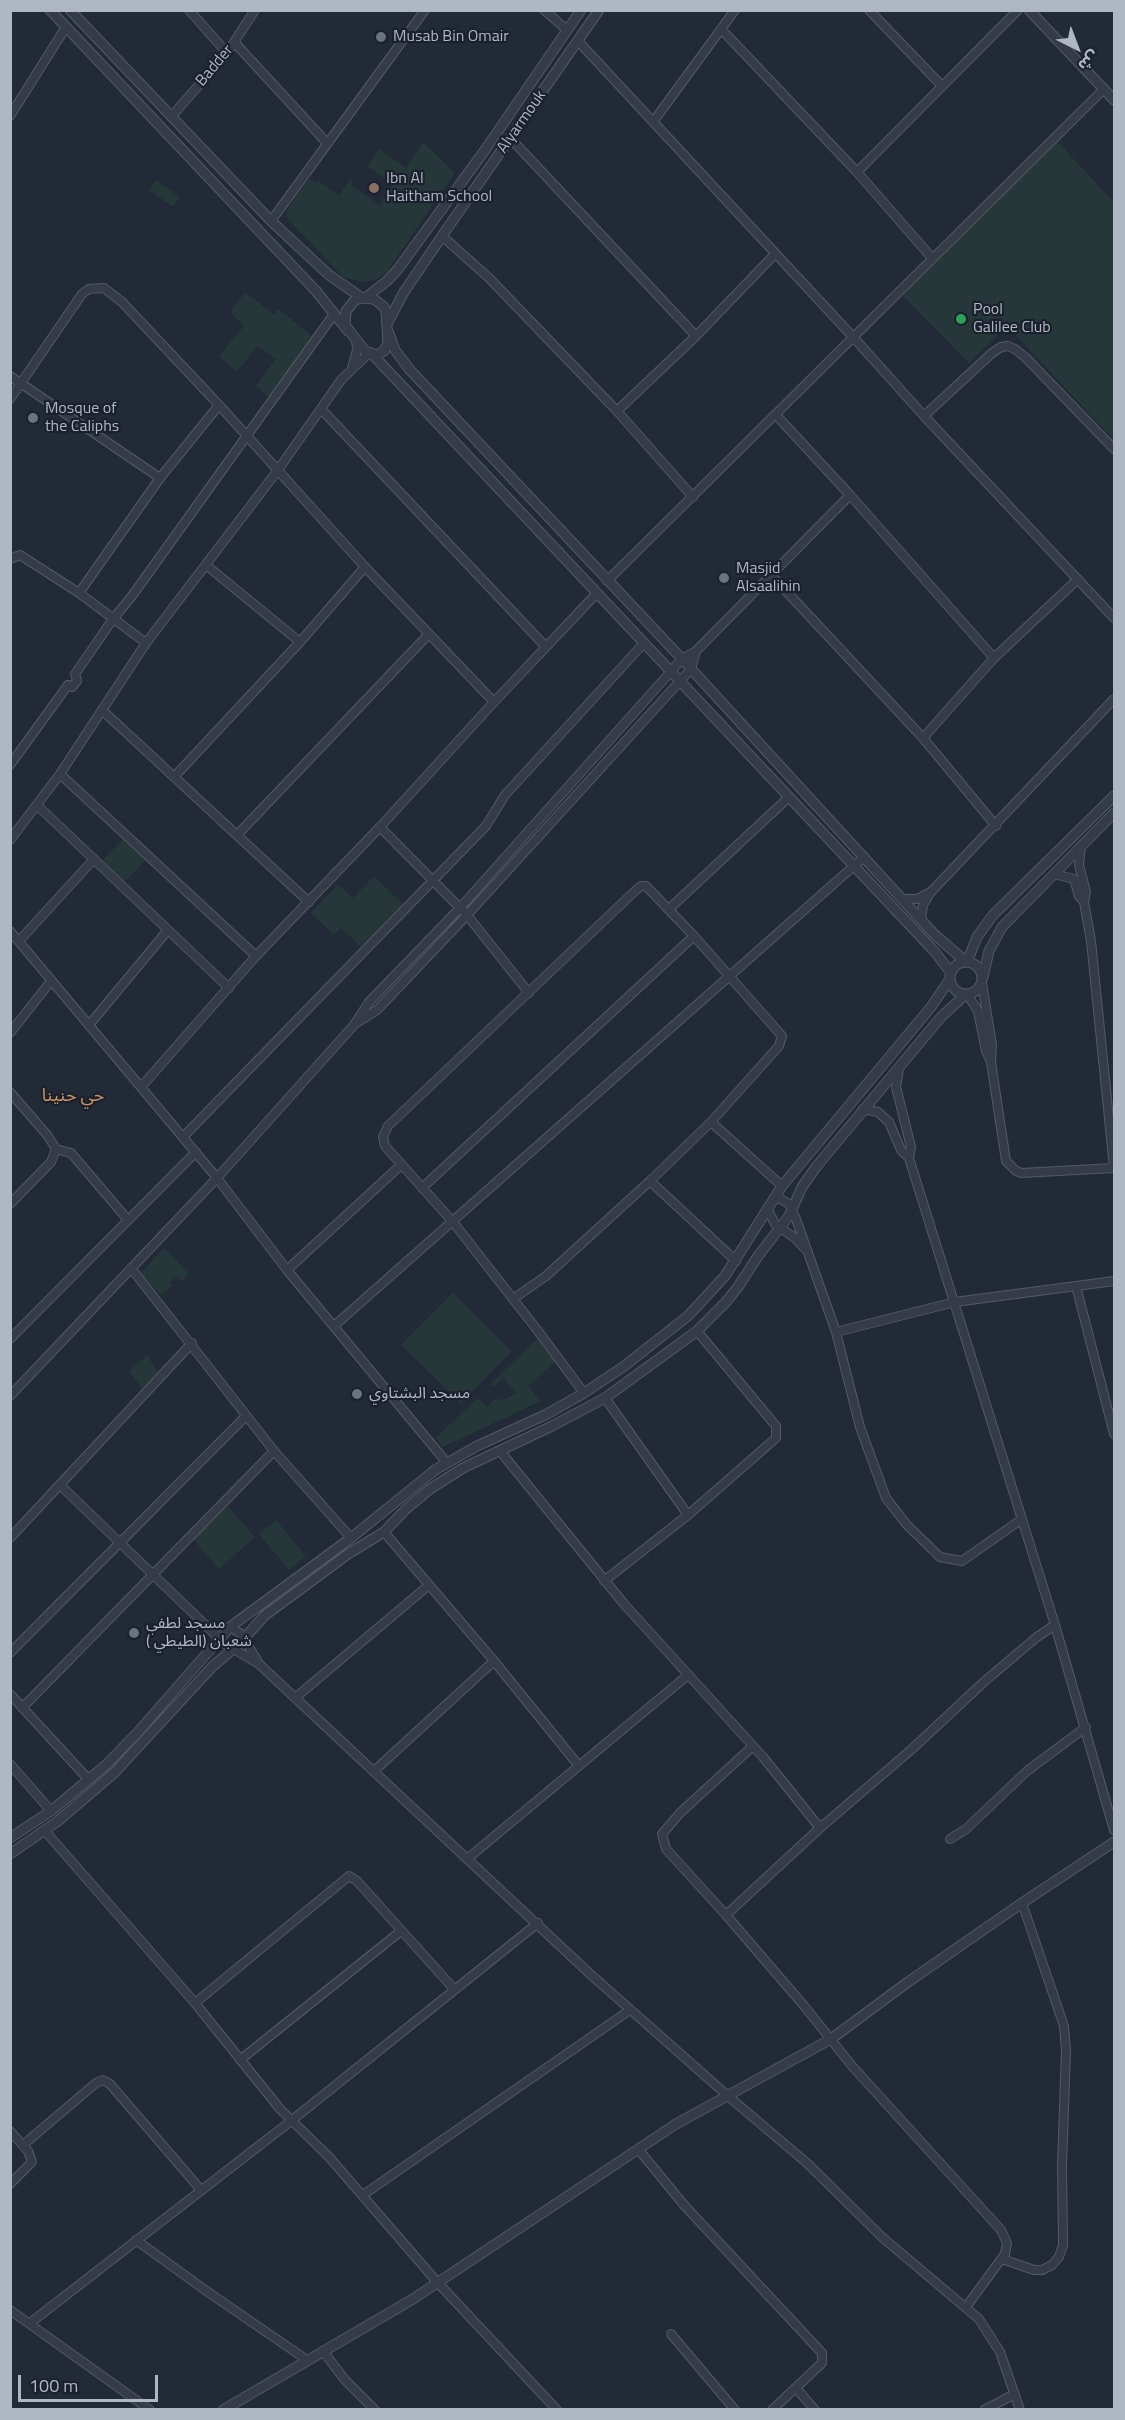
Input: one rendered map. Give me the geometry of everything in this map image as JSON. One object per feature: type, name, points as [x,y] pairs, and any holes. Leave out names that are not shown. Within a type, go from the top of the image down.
[{"type":"street","points":[[50,10],[316,291],[356,340],[913,928],[951,976],[955,990],[967,994],[974,993],[982,980],[989,951],[1002,927],[1114,813]]},
{"type":"street","points":[[70,10],[271,220],[329,274],[363,298]]},
{"type":"street","points":[[189,10],[227,53]]},
{"type":"street","name":"Badder","points":[[171,117],[235,43],[255,10]]},
{"type":"street","points":[[271,220],[425,10]]},
{"type":"street","points":[[544,10],[567,30]]},
{"type":"street","points":[[363,298],[387,281],[399,269],[485,150],[581,10]]},
{"type":"street","name":"Alyarmouk","points":[[387,328],[408,287],[442,236],[599,10]]},
{"type":"street","points":[[653,122],[735,10]]},
{"type":"street","points":[[869,10],[942,86]]},
{"type":"street","points":[[857,172],[1018,10]]},
{"type":"street","points":[[1029,10],[1114,100]]},
{"type":"street","points":[[10,116],[66,27]]},
{"type":"street","points":[[722,30],[857,172],[932,258]]},
{"type":"street","points":[[578,41],[1114,618]]},
{"type":"street","points":[[235,43],[327,143]]},
{"type":"street","points":[[607,581],[1104,89]]},
{"type":"street","points":[[511,139],[696,336]]},
{"type":"street","points":[[442,236],[489,278],[617,411],[693,497]]},
{"type":"street","points":[[617,411],[696,336],[775,254]]},
{"type":"street","points":[[10,399],[82,294],[98,287],[104,288],[122,302],[428,635],[494,702]]},
{"type":"street","points":[[10,840],[38,806],[146,643],[278,470],[352,368],[371,354],[381,353],[386,347],[387,328],[384,307],[374,299],[355,300],[346,311],[345,325],[348,331]]},
{"type":"street","points":[[10,765],[68,685],[72,687],[77,681],[75,674],[113,619],[132,596],[334,314]]},
{"type":"street","points":[[387,328],[395,350],[410,370],[682,659],[921,920],[944,944],[967,962],[978,967],[992,1045],[991,1062],[1003,1155],[1010,1167],[1016,1171],[1029,1173],[1114,1168],[1091,941],[1084,902],[1086,892],[1080,865],[1081,846]]},
{"type":"street","points":[[352,368],[357,350],[356,340]]},
{"type":"street","points":[[924,416],[992,353],[1001,347],[1008,346],[1026,358],[1114,449]]},
{"type":"street","points":[[10,376],[160,478]]},
{"type":"street","points":[[79,592],[160,478],[219,405]]},
{"type":"street","points":[[321,409],[546,647]]},
{"type":"street","points":[[776,415],[994,658]]},
{"type":"street","points":[[10,1396],[217,1178],[354,1025],[369,1002],[460,908],[682,659],[696,651],[850,495]]},
{"type":"street","points":[[10,559],[20,555],[79,592],[146,643]]},
{"type":"street","points":[[206,565],[300,642]]},
{"type":"street","points":[[175,776],[300,642],[365,567]]},
{"type":"street","points":[[772,576],[923,738],[996,826]]},
{"type":"street","points":[[923,738],[994,658],[1078,579]]},
{"type":"street","points":[[141,1086],[256,956],[380,827],[597,593]]},
{"type":"street","points":[[238,834],[428,635]]},
{"type":"street","points":[[183,1137],[486,826],[505,795],[644,643]]},
{"type":"street","points":[[354,1025],[377,1010],[681,681],[691,669],[696,651]]},
{"type":"street","points":[[913,928],[921,920],[923,906],[930,893],[1114,699]]},
{"type":"street","points":[[103,711],[309,902]]},
{"type":"street","points":[[60,774],[256,956]]},
{"type":"street","points":[[967,962],[977,937],[993,915],[1114,796]]},
{"type":"street","points":[[669,909],[789,797]]},
{"type":"street","points":[[38,806],[229,988]]},
{"type":"street","points":[[380,827],[434,879],[467,915],[529,993]]},
{"type":"street","points":[[334,1326],[864,857]]},
{"type":"street","points":[[19,941],[94,859]]},
{"type":"street","points":[[1054,874],[1074,879],[1079,896],[1084,902]]},
{"type":"street","points":[[513,1299],[546,1276],[711,1122],[779,1046],[782,1036],[694,936],[646,886],[641,886],[384,1132],[383,1143],[453,1222],[584,1393]]},
{"type":"street","points":[[893,908],[903,899],[917,899],[930,893]]},
{"type":"street","points":[[89,1025],[168,930]]},
{"type":"street","points":[[10,931],[196,1152],[287,1270],[447,1462]]},
{"type":"street","points":[[422,1188],[694,936]]},
{"type":"street","points":[[10,1838],[51,1811],[89,1780],[138,1732],[230,1627],[351,1538],[447,1462],[584,1393],[623,1367],[688,1316],[714,1290],[736,1261],[782,1186],[931,1007],[960,963],[967,962]]},
{"type":"street","points":[[10,1033],[51,981]]},
{"type":"street","points":[[967,994],[978,1011],[986,1051],[991,1062]]},
{"type":"street","points":[[10,1854],[45,1831],[114,1773],[212,1666],[233,1649],[264,1616],[348,1554],[384,1532],[406,1509],[440,1481],[570,1418],[605,1398],[697,1331],[726,1302],[780,1228],[809,1176],[941,1017],[967,994]]},
{"type":"street","points":[[899,1068],[896,1087],[911,1147],[909,1158]]},
{"type":"street","points":[[10,1092],[48,1136],[56,1149],[71,1153],[128,1220]]},
{"type":"street","points":[[863,1109],[878,1112],[889,1122],[902,1150],[909,1158],[1055,1624],[1114,1830]]},
{"type":"street","points":[[711,1122],[782,1186]]},
{"type":"street","points":[[10,1204],[51,1162],[56,1149]]},
{"type":"street","points":[[10,1339],[196,1152]]},
{"type":"street","points":[[287,1270],[401,1165]]},
{"type":"street","points":[[650,1180],[736,1261]]},
{"type":"street","points":[[773,1199],[784,1200],[792,1209],[837,1332],[860,1427],[886,1498],[907,1525],[940,1557],[962,1561],[1022,1519]]},
{"type":"street","points":[[767,1208],[771,1220],[795,1238],[806,1251]]},
{"type":"street","points":[[131,1268],[192,1343],[274,1451],[351,1538]]},
{"type":"street","points":[[837,1332],[955,1302],[1114,1281]]},
{"type":"street","points":[[1076,1286],[1114,1434]]},
{"type":"street","points":[[604,1581],[688,1515],[773,1442],[778,1434],[774,1423],[697,1331]]},
{"type":"street","points":[[10,1538],[192,1343]]},
{"type":"street","points":[[605,1398],[688,1515]]},
{"type":"street","points":[[10,1653],[246,1416]]},
{"type":"street","points":[[22,1708],[274,1451]]},
{"type":"street","points":[[500,1451],[604,1581],[753,1746],[820,1828]]},
{"type":"street","points":[[60,1485],[219,1637],[233,1649],[259,1664],[630,2010],[808,2164],[883,2238],[979,2319],[994,2339],[1020,2409]]},
{"type":"street","points":[[374,1520],[387,1521],[384,1532]]},
{"type":"street","points":[[374,1520],[371,1530],[384,1532],[494,1661],[579,1766]]},
{"type":"street","points":[[295,1698],[429,1585]]},
{"type":"street","points":[[726,1916],[820,1828],[920,1742],[986,1680],[1055,1624]]},
{"type":"street","points":[[230,1627],[244,1638],[259,1664]]},
{"type":"street","points":[[374,1771],[494,1661]]},
{"type":"street","points":[[467,1859],[688,1675]]},
{"type":"street","points":[[10,1694],[89,1780]]},
{"type":"street","points":[[950,1839],[966,1828],[1028,1771],[1086,1726]]},
{"type":"street","points":[[753,1746],[680,1813],[662,1834],[666,1850],[726,1916],[852,2066],[996,2223],[1007,2243],[1002,2259],[966,2307]]},
{"type":"street","points":[[10,1764],[51,1811]]},
{"type":"street","points":[[45,1831],[195,2003],[291,2121],[316,2144],[438,2283],[557,2409]]},
{"type":"street","points":[[223,2409],[438,2283],[676,2124],[831,2039],[908,1982],[1114,1842]]},
{"type":"street","points":[[195,2003],[349,1876],[357,1881],[454,1989]]},
{"type":"street","points":[[1002,2259],[1034,2270],[1042,2270],[1052,2265],[1059,2257],[1063,2245],[1062,2165],[1066,2051],[1064,2026],[1022,1903]]},
{"type":"street","points":[[30,2323],[291,2121],[538,1923]]},
{"type":"street","points":[[240,2060],[401,1931]]},
{"type":"street","points":[[363,2195],[630,2010]]},
{"type":"street","points":[[23,2145],[96,2083],[103,2080],[110,2084],[201,2190]]},
{"type":"street","points":[[10,2131],[31,2156],[32,2162],[10,2184]]},
{"type":"street","points":[[638,2149],[684,2205],[822,2353],[822,2363],[772,2409]]},
{"type":"street","points":[[136,2240],[307,2360]]},
{"type":"street","points":[[10,2310],[150,2409]]},
{"type":"street","points":[[671,2334],[735,2409]]},
{"type":"street","points":[[323,2351],[345,2380],[375,2409]]},
{"type":"street","points":[[796,2388],[815,2409]]},
{"type":"street","points":[[984,2409],[1013,2395]]},
{"type":"shaded area","points":[[1057,141],[1111,199],[1114,196],[1114,440],[1007,326],[969,363],[903,296]]},
{"type":"shaded area","name":"Ibn Al Haitham School","points":[[423,142],[455,173],[386,273],[375,280],[364,282],[343,277],[288,219],[286,213],[288,208],[309,179],[317,183],[319,181],[339,196],[350,179],[353,181],[351,185],[380,205],[393,185],[367,166],[379,149],[406,168]]},
{"type":"shaded area","points":[[156,180],[180,197],[173,207],[149,190]]},
{"type":"shaded area","points":[[245,292],[274,314],[279,309],[313,337],[270,398],[256,386],[276,359],[257,346],[237,372],[219,356],[244,326],[230,312]]},
{"type":"shaded area","points":[[123,839],[145,861],[124,882],[102,861]]},
{"type":"shaded area","points":[[374,876],[403,904],[361,947],[341,928],[334,935],[311,913],[338,884],[353,898]]},
{"type":"shaded area","points":[[164,1248],[189,1274],[182,1281],[177,1276],[170,1282],[173,1285],[161,1295],[141,1273]]},
{"type":"shaded area","points":[[453,1293],[512,1351],[461,1403],[401,1345]]},
{"type":"shaded area","points":[[537,1339],[555,1362],[528,1386],[541,1401],[443,1447],[435,1438],[478,1398],[487,1407],[494,1400],[505,1399],[516,1393],[504,1379],[494,1386],[491,1383]]},
{"type":"shaded area","points":[[147,1355],[159,1374],[142,1389],[129,1371]]},
{"type":"shaded area","points":[[228,1506],[255,1537],[219,1569],[192,1538]]},
{"type":"shaded area","points":[[276,1520],[306,1556],[289,1570],[259,1534]]},
{"type":"place","name":"Musab Bin Omair","points":[[381,37]]},
{"type":"place","name":"Ibn Al Haitham School","points":[[374,188]]},
{"type":"place","name":"Pool Galilee Club","points":[[961,319]]},
{"type":"place","name":"Mosque of the Caliphs","points":[[33,418]]},
{"type":"place","name":"Masjid Alsaalihin","points":[[724,578]]},
{"type":"place","name":"مسجد البشتاوي","points":[[357,1394]]},
{"type":"place","name":"مسجد لطفي شعبان (الطيطي )","points":[[134,1633]]},
{"type":"district","name":"حي حنينا","points":[[73,1097]]}]
